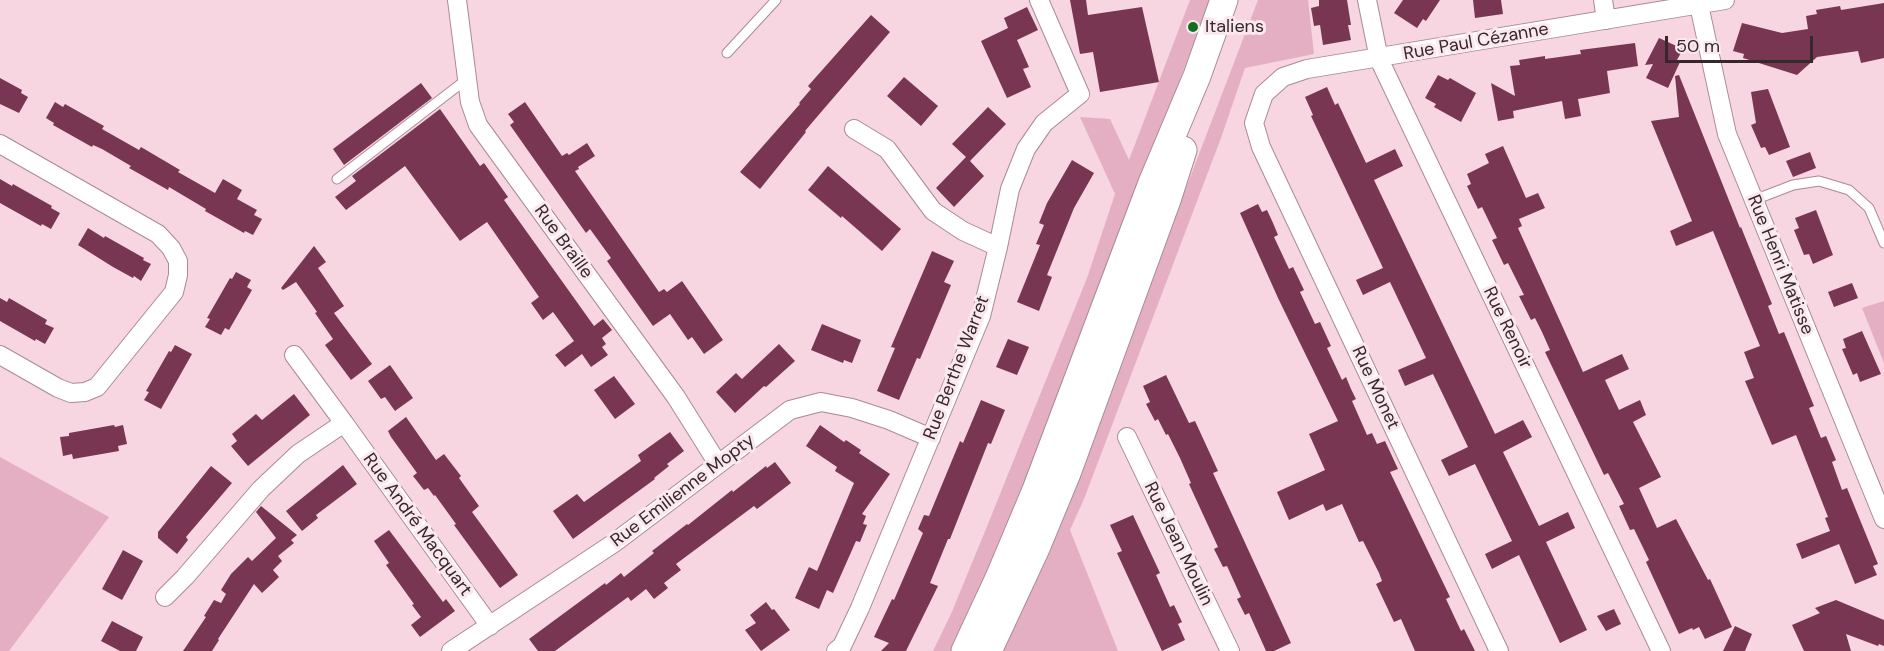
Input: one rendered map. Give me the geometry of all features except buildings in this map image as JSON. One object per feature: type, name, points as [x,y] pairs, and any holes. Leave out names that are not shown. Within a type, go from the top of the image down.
[{"type":"main road","points":[[965,651],[1036,490],[1152,183],[1197,76],[1224,0]]},
{"type":"main road","points":[[988,651],[1036,548],[1067,473],[1168,197],[1186,140],[1197,76]]},
{"type":"street","name":"Rue Braille","points":[[458,0],[470,102],[477,125],[676,397],[718,464]]},
{"type":"street","name":"Rue Berthe Warret","points":[[836,651],[842,646],[860,608],[981,316],[1010,189],[1026,149],[1044,123],[1080,94],[1039,0]]},
{"type":"street","name":"Rue Renoir","points":[[1366,0],[1379,59],[1661,651]]},
{"type":"street","points":[[1603,0],[1606,20]]},
{"type":"street","name":"Rue Paul Cézanne","points":[[1254,123],[1264,94],[1282,77],[1307,69],[1379,59],[1725,0]]},
{"type":"street","name":"Rue Henri Matisse","points":[[1699,4],[1727,134],[1884,519]]},
{"type":"street","name":"Rue Monet","points":[[1254,123],[1261,147],[1499,651]]},
{"type":"street","points":[[854,129],[886,149],[933,211],[963,231],[998,247]]},
{"type":"street","points":[[0,144],[158,234],[171,248],[177,261],[178,275],[174,292],[97,387],[85,392],[71,393],[0,355]]},
{"type":"street","name":"Rue André Macquart","points":[[294,355],[490,626]]},
{"type":"street","name":"Rue Emilienne Mopty","points":[[451,651],[614,543],[790,410],[821,402],[852,408],[931,438]]},
{"type":"street","points":[[165,597],[185,578],[269,482],[298,454],[344,423]]},
{"type":"street","name":"Rue Jean Moulin","points":[[1127,437],[1230,651]]},
{"type":"lane","points":[[727,53],[777,0]]},
{"type":"lane","points":[[337,179],[467,79]]},
{"type":"lane","points":[[1754,200],[1793,185],[1819,181],[1849,190],[1869,208],[1884,243]]},
{"type":"shaded area","points":[[1190,0],[1210,0],[1052,419],[953,651],[933,651],[951,614],[1087,278],[1115,194],[1080,117],[1110,119],[1129,160]]},
{"type":"shaded area","points":[[1258,0],[1308,0],[1314,54],[1245,68],[1221,138],[1084,499],[1070,530],[1118,651],[998,651],[1093,431]]},
{"type":"shaded area","points":[[1884,301],[1884,363],[1862,308]]},
{"type":"shaded area","points":[[0,457],[109,517],[9,651],[0,651]]},
{"type":"place","name":"Italiens","points":[[1193,27]]}]
